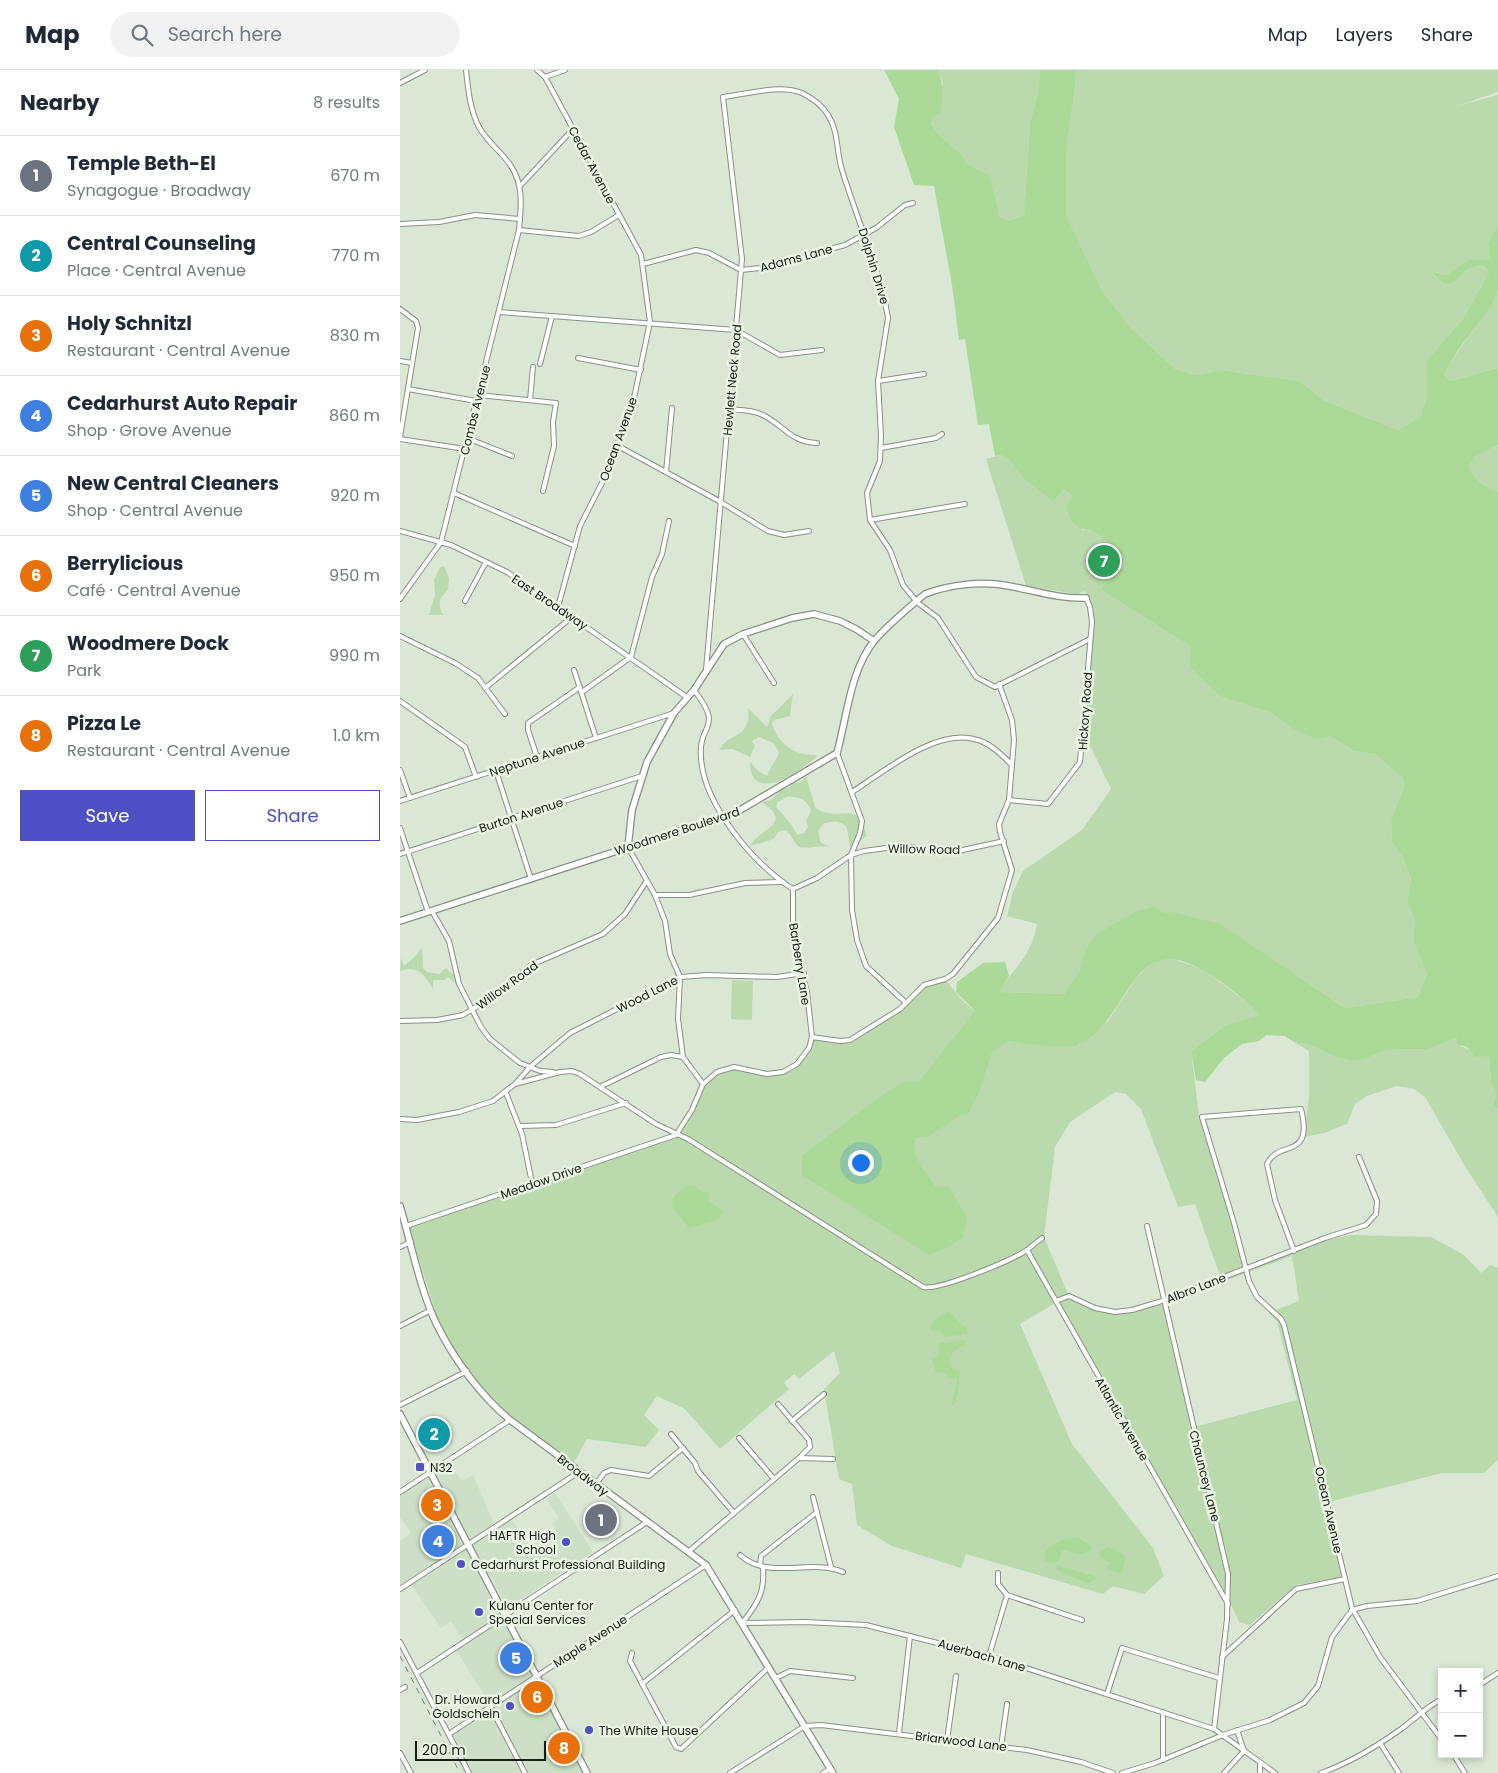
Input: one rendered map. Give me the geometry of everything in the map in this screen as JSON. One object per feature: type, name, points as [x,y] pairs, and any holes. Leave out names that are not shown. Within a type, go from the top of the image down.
[{"type":"street","points":[[400,83],[424,70]]},
{"type":"street","points":[[466,70],[470,100],[478,125],[487,140],[511,166],[520,186],[573,129]]},
{"type":"street","name":"Cedar Avenue","points":[[537,70],[545,77],[643,264]]},
{"type":"street","points":[[545,77],[565,70]]},
{"type":"street","name":"Dolphin Drive","points":[[730,96],[788,90],[802,94],[819,104],[834,127],[841,167],[888,313],[888,330],[878,381],[880,448],[878,469],[867,493],[870,520],[890,550],[899,580],[916,601],[938,618],[976,677],[988,685],[995,686],[999,684]]},
{"type":"street","name":"Hewlett Neck Road","points":[[705,672],[741,270],[738,215],[723,97],[730,96]]},
{"type":"street","name":"Combs Avenue","points":[[441,542],[519,230],[520,186]]},
{"type":"street","name":"Adams Lane","points":[[643,264],[696,250],[709,253],[741,270],[760,268],[845,245],[888,220],[905,205],[913,203]]},
{"type":"street","points":[[519,230],[579,236],[591,232],[619,215]]},
{"type":"street","points":[[400,224],[438,222],[475,216],[520,219]]},
{"type":"street","name":"Ocean Avenue","points":[[558,608],[583,519],[607,473],[634,398],[650,322],[643,264]]},
{"type":"street","points":[[400,309],[418,324],[400,438],[465,449]]},
{"type":"street","points":[[499,312],[736,330],[780,355],[822,350]]},
{"type":"street","points":[[540,364],[552,316]]},
{"type":"street","points":[[578,358],[640,370]]},
{"type":"street","points":[[400,361],[412,363]]},
{"type":"street","points":[[530,400],[533,367]]},
{"type":"street","points":[[878,381],[924,374]]},
{"type":"street","points":[[408,389],[476,401]]},
{"type":"street","points":[[479,395],[556,402],[553,422],[554,446],[543,491]]},
{"type":"street","points":[[666,472],[672,408]]},
{"type":"street","points":[[729,409],[760,413],[792,436],[804,442],[817,443]]},
{"type":"street","points":[[880,448],[936,438],[942,434]]},
{"type":"street","points":[[467,438],[512,456]]},
{"type":"street","points":[[618,446],[721,502],[761,528],[776,534],[793,534],[809,531]]},
{"type":"street","points":[[454,493],[574,546]]},
{"type":"street","points":[[870,520],[965,504]]},
{"type":"street","points":[[582,692],[631,658],[652,577],[662,554],[669,521]]},
{"type":"street","name":"East Broadway","points":[[400,530],[441,542],[486,562],[525,583],[688,698]]},
{"type":"street","points":[[400,600],[441,542]]},
{"type":"street","points":[[465,602],[486,562]]},
{"type":"street","points":[[905,1002],[869,970],[863,961],[852,910],[851,855],[860,833],[862,821],[837,753],[858,673],[874,641],[916,601],[925,594],[935,590],[980,584],[1009,586],[1060,598],[1086,598]]},
{"type":"street","name":"Hickory Road","points":[[1009,800],[1048,804],[1080,762],[1090,639],[1090,607],[1086,598]]},
{"type":"street","points":[[703,1084],[683,1057],[678,1019],[680,977],[670,954],[666,926],[655,895],[628,847],[632,810],[647,762],[674,713],[694,690],[724,644],[743,634],[792,618],[814,614],[840,621],[874,641]]},
{"type":"street","points":[[485,688],[572,617]]},
{"type":"street","points":[[743,634],[774,683]]},
{"type":"street","points":[[400,636],[455,663],[478,678],[505,714]]},
{"type":"street","points":[[676,1135],[692,1110],[703,1084],[717,1072],[730,1067],[767,1074],[783,1072],[802,1058],[809,1048],[812,1038],[840,1041],[850,1040],[894,1013],[924,985],[945,979],[953,974],[998,918],[1012,870],[1000,824],[1009,800],[1012,765],[1012,720],[999,684],[1090,639]]},
{"type":"street","points":[[574,670],[596,738]]},
{"type":"street","points":[[536,757],[528,730],[528,723],[580,687]]},
{"type":"street","points":[[694,690],[706,706],[710,718],[701,747],[702,770],[710,794],[723,817],[744,844],[781,882],[793,890]]},
{"type":"street","points":[[400,701],[465,747],[476,777]]},
{"type":"street","name":"Neptune Avenue","points":[[400,801],[674,713]]},
{"type":"street","points":[[852,792],[915,752],[937,743],[958,738],[970,738],[984,742],[1012,765]]},
{"type":"street","name":"Woodmere Boulevard","points":[[400,921],[745,809],[837,753]]},
{"type":"street","points":[[400,770],[410,798]]},
{"type":"street","points":[[496,770],[530,879]]},
{"type":"street","name":"Burton Avenue","points":[[400,854],[642,776]]},
{"type":"street","points":[[400,828],[430,912],[445,931],[459,984],[490,1039],[510,1057],[530,1068],[547,1072],[572,1071],[602,1086],[656,1124],[703,1148],[926,1288],[935,1288],[1027,1250],[1042,1238]]},
{"type":"street","name":"Willow Road","points":[[793,890],[817,878],[851,855],[901,846],[958,851],[1004,841]]},
{"type":"street","name":"Willow Road","points":[[400,1020],[453,1018],[473,1009],[496,994],[531,965],[603,934],[625,914],[646,882]]},
{"type":"street","points":[[655,895],[689,895],[745,883],[781,882]]},
{"type":"street","name":"Barberry Lane","points":[[793,890],[793,937],[804,973],[812,1038]]},
{"type":"street","name":"Wood Lane","points":[[400,1119],[417,1120],[458,1112],[493,1101],[506,1092],[570,1033],[680,977],[707,975],[777,977],[804,973]]},
{"type":"street","points":[[602,1086],[661,1057],[671,1055],[683,1057]]},
{"type":"street","points":[[515,1084],[560,1072]]},
{"type":"street","points":[[506,1092],[520,1126],[532,1183]]},
{"type":"street","points":[[520,1126],[556,1125],[626,1103]]},
{"type":"street","points":[[1247,1269],[1202,1118],[1301,1109],[1304,1126],[1303,1137],[1300,1143],[1270,1158],[1267,1164],[1275,1200],[1294,1250]]},
{"type":"street","name":"Meadow Drive","points":[[406,1226],[676,1135]]},
{"type":"street","name":"Albro Lane","points":[[1056,1301],[1068,1296],[1095,1308],[1115,1312],[1132,1310],[1247,1269],[1334,1235],[1366,1225],[1376,1214],[1377,1201],[1359,1157]]},
{"type":"street","name":"Broadway","points":[[400,1206],[431,1310],[448,1343],[467,1371],[491,1402],[510,1420],[706,1565],[832,1771]]},
{"type":"street","name":"Chauncey Lane","points":[[1147,1226],[1224,1553],[1229,1582],[1214,1729]]},
{"type":"street","points":[[400,1247],[410,1242]]},
{"type":"street","name":"Atlantic Avenue","points":[[1027,1250],[1228,1604]]},
{"type":"street","name":"Ocean Avenue","points":[[1247,1269],[1254,1294],[1281,1319],[1284,1325],[1353,1610],[1380,1657],[1438,1735]]},
{"type":"street","points":[[400,1326],[431,1310]]},
{"type":"street","points":[[400,1405],[467,1371]]},
{"type":"street","points":[[792,1421],[824,1394]]},
{"type":"street","points":[[688,1552],[810,1447],[809,1440],[778,1404]]},
{"type":"street","points":[[400,1414],[587,1773]]},
{"type":"street","points":[[400,1492],[510,1420]]},
{"type":"street","points":[[671,1434],[696,1463],[698,1471],[734,1513]]},
{"type":"street","points":[[739,1438],[774,1479]]},
{"type":"street","points":[[596,1484],[604,1473],[611,1470],[649,1476],[683,1448]]},
{"type":"street","points":[[799,1458],[834,1459]]},
{"type":"street","points":[[400,1589],[579,1472]]},
{"type":"street","points":[[813,1498],[831,1567]]},
{"type":"street","points":[[742,1623],[760,1600],[764,1583],[761,1556],[817,1512]]},
{"type":"street","points":[[417,1673],[647,1522]]},
{"type":"street","points":[[740,1555],[762,1566],[817,1565],[831,1567],[843,1572]]},
{"type":"street","name":"Maple Avenue","points":[[449,1734],[706,1565]]},
{"type":"street","points":[[998,1573],[1000,1587],[1007,1595],[1082,1620]]},
{"type":"street","points":[[1122,1773],[1163,1760],[1222,1735],[1292,1711],[1314,1694],[1322,1676],[1332,1637],[1346,1615],[1353,1610],[1367,1606],[1417,1601],[1498,1576]]},
{"type":"street","points":[[1222,1657],[1296,1590],[1345,1579]]},
{"type":"street","points":[[989,1656],[1007,1595]]},
{"type":"street","points":[[642,1684],[734,1610]]},
{"type":"street","name":"Auerbach Lane","points":[[742,1623],[805,1622],[866,1626],[989,1656],[1214,1729]]},
{"type":"street","points":[[899,1733],[910,1636]]},
{"type":"street","points":[[400,1642],[469,1773]]},
{"type":"street","points":[[1107,1694],[1122,1648],[1219,1678]]},
{"type":"street","points":[[632,1653],[630,1661],[676,1747],[684,1748],[769,1667]]},
{"type":"street","points":[[776,1678],[790,1671],[853,1678]]},
{"type":"street","points":[[1483,1682],[1498,1673]]},
{"type":"street","points":[[947,1740],[956,1676]]},
{"type":"street","points":[[400,1690],[405,1687]]},
{"type":"street","points":[[1321,1773],[1338,1767],[1380,1743],[1438,1702]]},
{"type":"street","points":[[1001,1747],[1006,1704]]},
{"type":"street","points":[[490,1706],[525,1773]]},
{"type":"street","points":[[1163,1712],[1163,1760]]},
{"type":"street","points":[[730,1773],[805,1726]]},
{"type":"street","name":"Briarwood Lane","points":[[805,1726],[838,1726],[1053,1754],[1113,1773]]},
{"type":"street","points":[[1214,1729],[1275,1773]]},
{"type":"street","points":[[1237,1730],[1244,1752]]},
{"type":"street","points":[[1380,1743],[1399,1773]]},
{"type":"street","points":[[1224,1773],[1244,1752]]},
{"type":"street","points":[[400,1753],[411,1773]]},
{"type":"street","points":[[1455,1758],[1464,1773]]},
{"type":"street","points":[[1260,1764],[1260,1773]]},
{"type":"street","points":[[823,1773],[832,1771]]},
{"type":"shaded area","points":[[884,70],[938,70],[942,86],[942,102],[940,113],[933,117],[931,124],[938,134],[959,152],[968,164],[990,176],[1000,217],[1010,221],[1024,215],[1030,122],[1038,93],[1040,70],[1077,70],[1066,155],[1066,216],[1101,289],[1131,328],[1175,369],[1197,375],[1221,370],[1299,381],[1325,401],[1398,430],[1420,417],[1428,397],[1426,361],[1463,319],[1489,272],[1482,265],[1468,269],[1454,283],[1445,284],[1431,271],[1446,275],[1469,259],[1490,260],[1488,243],[1498,225],[1498,290],[1490,308],[1458,350],[1444,374],[1450,381],[1498,368],[1498,445],[1475,457],[1469,466],[1476,479],[1498,492],[1498,1109],[1493,1106],[1496,1094],[1491,1083],[1489,1056],[1475,1057],[1467,1047],[1457,1044],[1457,1038],[1428,1049],[1386,1050],[1366,1059],[1351,1060],[1333,1056],[1310,1045],[1294,1042],[1285,1036],[1266,1035],[1259,1041],[1242,1044],[1224,1058],[1205,1082],[1196,1080],[1191,1051],[1224,1026],[1260,1015],[1231,989],[1206,972],[1182,961],[1166,959],[1151,964],[1143,970],[1105,1023],[1098,1031],[1080,1044],[1056,1046],[1008,1041],[992,1052],[980,1090],[968,1114],[960,1115],[928,1137],[915,1138],[915,1150],[923,1169],[935,1186],[949,1187],[967,1218],[963,1237],[949,1247],[929,1255],[802,1175],[802,1156],[864,1108],[901,1083],[919,1081],[975,1011],[956,992],[957,982],[983,963],[1005,962],[1009,976],[999,992],[1064,994],[1079,971],[1085,950],[1097,934],[1137,911],[1154,907],[1162,912],[1176,913],[1220,924],[1345,1008],[1418,997],[1427,974],[1413,941],[1415,920],[1407,903],[1411,880],[1403,857],[1392,843],[1391,820],[1404,788],[1403,778],[1375,754],[1354,751],[1329,736],[1315,739],[1290,727],[1272,713],[1221,697],[1190,667],[1191,647],[1103,591],[1101,588],[1125,566],[1124,556],[1092,530],[1083,529],[1075,525],[1067,508],[1072,496],[1065,489],[1053,502],[1025,480],[1007,458],[1001,455],[995,456],[989,424],[978,425],[965,339],[959,340],[952,285],[934,186],[914,185],[894,127],[899,99]]},
{"type":"shaded area","points":[[938,70],[1040,70],[1038,93],[1030,122],[1024,216],[1010,221],[1000,217],[990,176],[968,164],[959,152],[938,134],[931,124],[943,83]]},
{"type":"shaded area","points":[[1077,70],[1498,70],[1498,92],[1457,106],[1498,95],[1498,225],[1488,243],[1490,260],[1469,259],[1446,275],[1433,271],[1454,283],[1468,269],[1482,265],[1489,272],[1463,319],[1426,361],[1429,397],[1420,417],[1398,430],[1325,401],[1299,381],[1221,370],[1197,375],[1175,369],[1131,328],[1101,289],[1066,217],[1066,155]]},
{"type":"shaded area","points":[[1498,290],[1498,368],[1450,381],[1444,374],[1486,312]]},
{"type":"shaded area","points":[[1498,445],[1498,492],[1488,488],[1476,479],[1469,466],[1475,457]]},
{"type":"shaded area","points":[[1001,455],[1007,458],[1025,480],[1053,502],[1065,489],[1072,496],[1082,530],[1092,530],[1124,556],[1125,566],[1101,588],[1103,591],[1191,647],[1221,697],[1272,713],[1290,727],[1329,736],[1354,751],[1375,754],[1403,778],[1404,788],[1391,820],[1392,843],[1403,857],[1411,880],[1407,903],[1415,920],[1413,941],[1427,974],[1418,997],[1345,1008],[1290,971],[1173,959],[1203,969],[1249,1004],[1261,1016],[1224,1026],[1191,1051],[1199,1115],[1245,1266],[1290,1248],[1350,1235],[1431,1237],[1464,1255],[1481,1273],[1490,1265],[1498,1268],[1498,1460],[1484,1473],[1442,1473],[1325,1503],[1343,1577],[1296,1585],[1250,1625],[1239,1622],[1227,1596],[1057,1302],[1020,1324],[1072,1444],[1153,1548],[1164,1576],[1144,1594],[1113,1586],[1103,1594],[966,1554],[961,1568],[892,1546],[857,1525],[852,1484],[839,1479],[824,1389],[840,1373],[834,1351],[799,1379],[794,1374],[784,1383],[789,1389],[720,1449],[685,1409],[657,1396],[644,1415],[659,1430],[646,1447],[587,1439],[572,1466],[503,1414],[491,1401],[448,1341],[439,1323],[409,1227],[676,1135],[701,1091],[713,1076],[719,1072],[732,1068],[769,1072],[786,1070],[799,1059],[812,1037],[850,1040],[900,1009],[918,990],[932,982],[945,979],[961,999],[1008,1041],[1042,1045],[1079,1045],[1108,1021],[1136,978],[1149,965],[1172,913],[1162,912],[1085,950],[1079,971],[1064,994],[998,992],[1027,953],[1035,935],[1037,924],[1007,916],[1013,892],[1023,871],[1082,830],[1111,789],[1084,733],[1092,625],[1090,599],[1084,591],[1077,594],[1026,586],[986,459]],"holes":[[[1115,1092],[1126,1094],[1141,1109],[1178,1207],[1195,1204],[1222,1282],[1292,1256],[1299,1301],[1268,1313],[1277,1321],[1297,1400],[1194,1427],[1162,1302],[1114,1314],[1103,1312],[1076,1301],[1068,1294],[1044,1237],[1055,1147],[1070,1122]]]},
{"type":"shaded area","points":[[444,566],[449,578],[448,590],[442,596],[440,602],[443,615],[429,615],[435,595],[434,580],[440,567]]},
{"type":"shaded area","points":[[793,694],[790,716],[774,720],[772,724],[775,732],[789,748],[803,754],[818,755],[790,776],[768,784],[759,782],[752,775],[750,762],[758,771],[767,776],[779,752],[773,743],[759,737],[752,741],[755,746],[750,757],[732,749],[719,750],[747,725],[748,708],[767,727],[771,716]]},
{"type":"shaded area","points":[[806,776],[815,807],[821,811],[833,814],[850,814],[860,818],[867,836],[850,847],[847,828],[839,822],[833,822],[823,824],[818,831],[821,843],[831,847],[808,848],[798,846],[785,830],[778,832],[774,839],[750,846],[755,839],[773,825],[776,818],[773,811],[762,802],[771,800],[781,790],[790,787],[792,782],[800,783]],"holes":[[[786,797],[805,801],[811,811],[806,821],[808,827],[804,833],[797,835],[791,824],[776,807],[778,802]]]},
{"type":"shaded area","points":[[422,947],[423,968],[427,972],[439,974],[446,968],[455,976],[456,984],[448,977],[444,980],[433,980],[433,989],[420,972],[411,969],[400,971],[401,958],[404,966],[417,955]]},
{"type":"shaded area","points":[[732,980],[753,981],[752,1020],[731,1019]]},
{"type":"shaded area","points":[[1457,1038],[1461,1046],[1481,1055],[1489,1056],[1491,1083],[1496,1094],[1493,1106],[1498,1109],[1498,1217],[1466,1168],[1425,1097],[1414,1089],[1397,1086],[1367,1096],[1355,1104],[1347,1124],[1324,1133],[1304,1137],[1309,1096],[1309,1051],[1294,1042],[1310,1045],[1333,1056],[1366,1059],[1386,1050],[1428,1049]]},
{"type":"shaded area","points":[[688,1186],[695,1186],[701,1191],[709,1193],[708,1201],[723,1211],[718,1220],[689,1228],[673,1207],[672,1202],[679,1192]]},
{"type":"shaded area","points":[[947,1311],[960,1324],[966,1327],[968,1334],[945,1337],[940,1331],[932,1331],[930,1328],[931,1322]]},
{"type":"shaded area","points":[[966,1340],[965,1344],[954,1351],[949,1358],[952,1368],[960,1372],[958,1394],[955,1404],[951,1406],[958,1379],[950,1378],[943,1372],[936,1373],[932,1360],[940,1355],[937,1346],[941,1343]]},
{"type":"shaded area","points":[[447,1462],[462,1481],[473,1475],[495,1526],[510,1517],[531,1550],[558,1534],[552,1523],[559,1518],[546,1498],[555,1493],[593,1552],[510,1606],[506,1606],[492,1577],[486,1580],[586,1773],[463,1773],[445,1735],[491,1706],[455,1648],[464,1642],[451,1621],[441,1628],[410,1583],[400,1589],[400,1541],[411,1533],[400,1517],[400,1493]]},
{"type":"shaded area","points":[[1079,1538],[1090,1545],[1091,1549],[1088,1552],[1077,1554],[1062,1550],[1059,1561],[1050,1563],[1044,1560],[1045,1552],[1049,1547],[1063,1539]]},
{"type":"shaded area","points":[[1107,1547],[1114,1549],[1125,1557],[1122,1574],[1108,1569],[1107,1566],[1111,1563],[1101,1558],[1100,1552]]},
{"type":"shaded area","points":[[1056,1565],[1097,1577],[1090,1583],[1086,1583],[1057,1570]]},
{"type":"railway","points":[[400,1656],[460,1773]]},
{"type":"place","name":"Woodmere Dock","points":[[1104,561]]},
{"type":"place","name":"Central Counseling","points":[[434,1434]]},
{"type":"place","name":"N32","points":[[420,1467]]},
{"type":"place","name":"Holy Schnitzl","points":[[437,1505]]},
{"type":"place","name":"Temple Beth-El","points":[[601,1520]]},
{"type":"place","name":"Cedarhurst Auto Repair","points":[[438,1541]]},
{"type":"place","name":"HAFTR High School","points":[[566,1542]]},
{"type":"place","name":"Cedarhurst Professional Building","points":[[461,1564]]},
{"type":"place","name":"Kulanu Center for Special Services","points":[[479,1612]]},
{"type":"place","name":"New Central Cleaners","points":[[516,1658]]},
{"type":"place","name":"Berrylicious","points":[[537,1697]]},
{"type":"place","name":"Dr. Howard Goldschein","points":[[510,1706]]},
{"type":"place","name":"The White House","points":[[589,1730]]},
{"type":"place","name":"Pizza Le","points":[[564,1748]]}]
